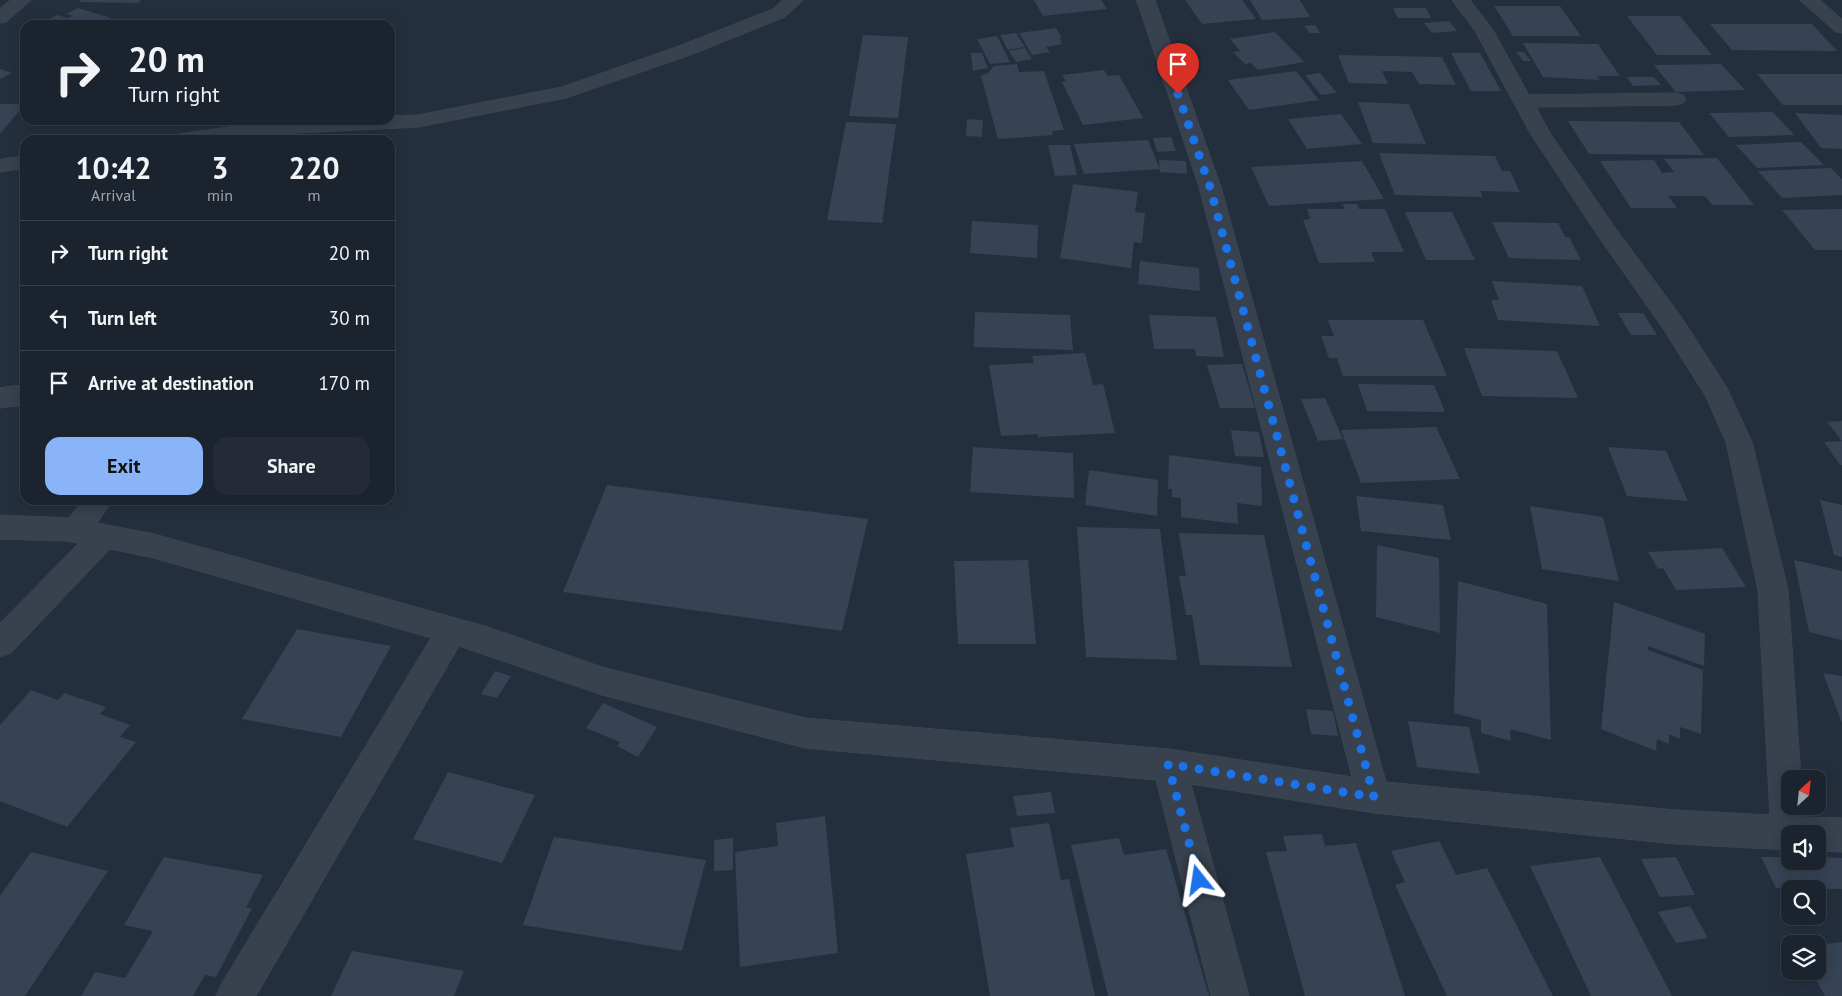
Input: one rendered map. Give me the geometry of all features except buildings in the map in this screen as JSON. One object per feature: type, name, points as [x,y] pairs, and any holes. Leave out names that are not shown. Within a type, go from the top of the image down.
[{"type":"street","points":[[0,18],[22,0]]},
{"type":"street","points":[[395,122],[418,121],[566,92],[711,40],[779,12],[794,0]]},
{"type":"street","points":[[1146,0],[1210,187],[1374,797]]},
{"type":"street","points":[[1460,0],[1484,30],[1540,133],[1608,234],[1673,324],[1718,395],[1739,442],[1773,590],[1805,825]]},
{"type":"street","points":[[1809,0],[1842,28]]},
{"type":"street","points":[[1523,101],[1676,99]]},
{"type":"street","points":[[214,135],[257,129],[338,125]]},
{"type":"street","points":[[0,166],[20,163]]},
{"type":"street","points":[[0,398],[20,396]]},
{"type":"street","points":[[0,643],[90,534],[98,505]]},
{"type":"street","points":[[0,526],[65,529],[154,546],[488,641],[602,680],[805,734],[1168,764],[1374,797],[1675,827],[1781,832]]},
{"type":"street","points":[[235,996],[452,631]]},
{"type":"street","points":[[1168,764],[1230,996]]},
{"type":"street","points":[[1826,834],[1842,835]]},
{"type":"route","points":[[1178,94],[1210,187],[1374,797],[1168,764],[1199,880]]}]
